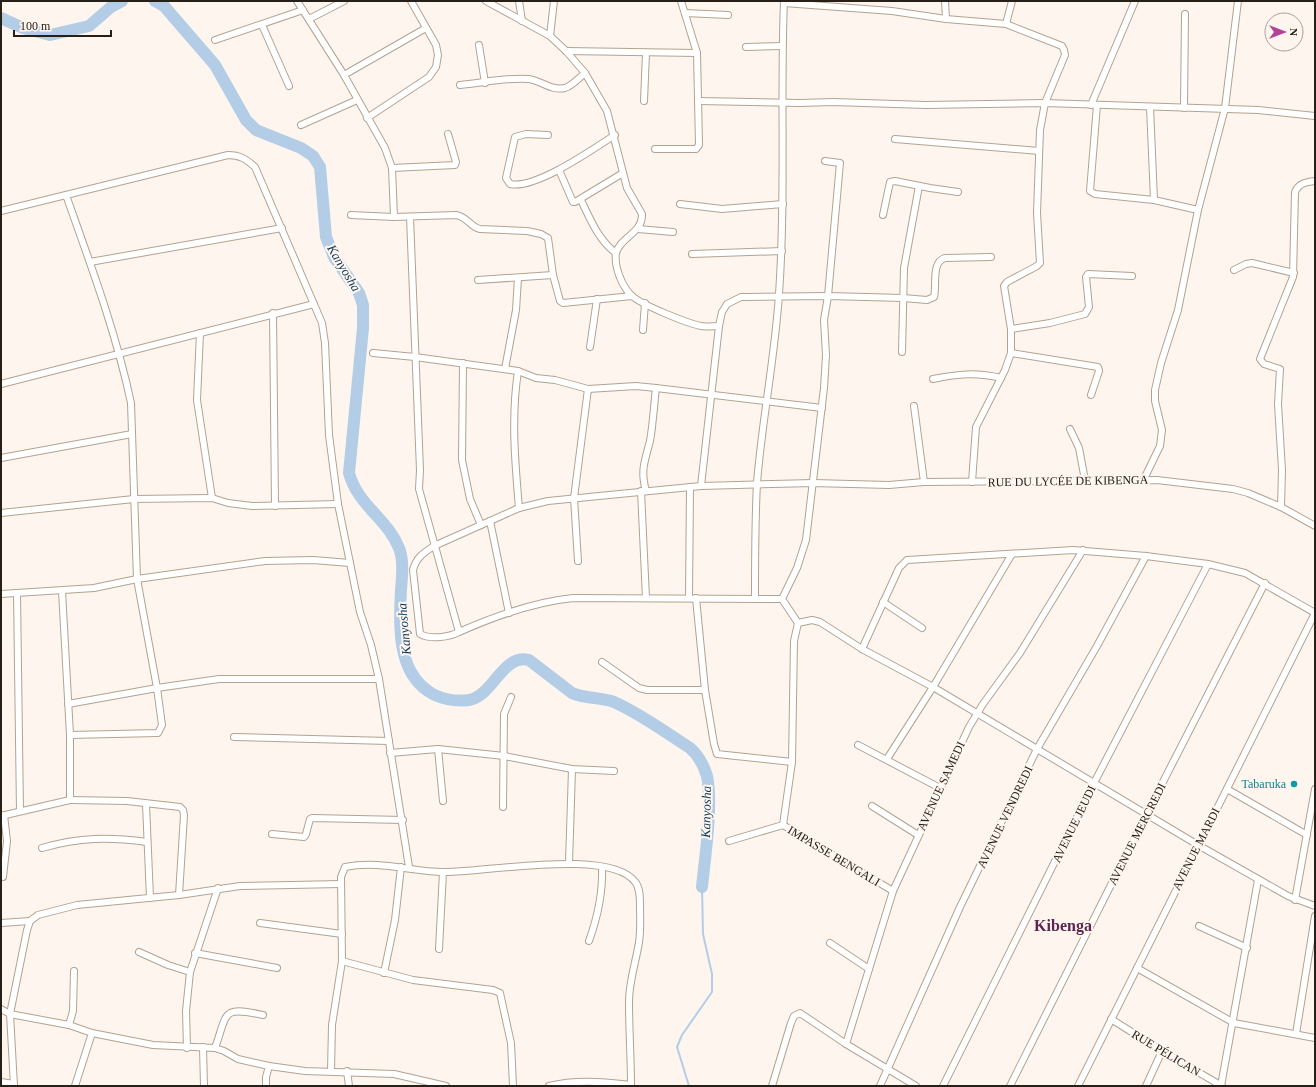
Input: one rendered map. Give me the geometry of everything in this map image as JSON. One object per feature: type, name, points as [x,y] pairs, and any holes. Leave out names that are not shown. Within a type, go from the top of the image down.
[{"type":"street","points":[[297,1],[344,75],[356,100],[385,148],[392,168],[394,217]]},
{"type":"street","points":[[309,19],[344,1]]},
{"type":"street","points":[[367,118],[429,77],[436,67],[438,55],[436,45],[411,1]]},
{"type":"street","points":[[486,1],[550,36],[566,51],[584,73],[607,111],[615,135],[623,173],[632,198],[642,214],[638,229],[622,244],[616,253],[620,276],[624,287],[632,296],[645,303],[696,324],[719,326]]},
{"type":"street","points":[[519,1],[522,21]]},
{"type":"street","points":[[550,36],[554,1]]},
{"type":"street","points":[[654,150],[698,147],[697,53],[681,1]]},
{"type":"street","points":[[946,1],[946,19]]},
{"type":"street","points":[[1006,24],[1012,1]]},
{"type":"street","points":[[1135,1],[1094,105],[1090,191],[1095,194],[1154,200],[1198,210]]},
{"type":"street","points":[[1144,479],[1160,446],[1162,430],[1155,401],[1155,390],[1161,363],[1178,310],[1198,210],[1225,108],[1238,1]]},
{"type":"street","points":[[755,598],[757,484],[779,297],[782,251],[783,204],[781,102],[784,2],[892,11],[946,19],[1006,24],[1062,46],[1064,50],[1064,55],[1045,103],[1040,130],[1037,213],[1040,263],[1007,282],[1004,286],[1011,330],[1011,353],[1001,378],[975,430],[972,482]]},
{"type":"street","points":[[215,40],[303,10]]},
{"type":"street","points":[[685,13],[728,15]]},
{"type":"street","points":[[1184,108],[1185,14]]},
{"type":"street","points":[[262,25],[289,86]]},
{"type":"street","points":[[344,75],[426,28]]},
{"type":"street","points":[[479,45],[485,83]]},
{"type":"street","points":[[746,47],[782,46]]},
{"type":"street","points":[[566,51],[697,53]]},
{"type":"street","points":[[644,101],[646,53]]},
{"type":"street","points":[[460,85],[529,80],[560,89],[568,87],[584,73]]},
{"type":"street","points":[[301,125],[356,100]]},
{"type":"street","points":[[698,101],[833,102],[926,105],[1045,103],[1225,108],[1315,116]]},
{"type":"street","points":[[1150,107],[1154,200]]},
{"type":"street","points":[[392,168],[455,165],[456,162],[448,134]]},
{"type":"street","points":[[548,135],[526,134],[515,137],[506,178],[507,182],[512,185],[530,181],[559,170],[615,135]]},
{"type":"street","points":[[895,139],[1039,151]]},
{"type":"street","points":[[1,211],[228,155],[238,155],[246,159],[255,167],[322,323],[325,343],[329,435],[338,504],[360,612],[371,645],[379,679],[390,753],[403,820],[409,868]]},
{"type":"street","points":[[782,599],[797,568],[806,540],[822,408],[825,371],[825,310],[828,296],[840,163],[825,161]]},
{"type":"street","points":[[559,170],[573,202],[581,200],[623,173]]},
{"type":"street","points":[[883,215],[890,182],[895,181],[958,192]]},
{"type":"street","points":[[1281,507],[1282,470],[1278,404],[1280,369],[1264,364],[1260,359],[1294,273],[1295,192],[1301,184],[1315,181]]},
{"type":"street","points":[[902,352],[904,268],[919,186]]},
{"type":"street","points":[[66,195],[90,262],[131,403],[137,579],[157,688],[162,726],[158,733],[70,735]]},
{"type":"street","points":[[581,200],[590,219],[607,247],[616,253]]},
{"type":"street","points":[[680,204],[722,209],[783,204]]},
{"type":"street","points":[[351,215],[394,217],[456,215],[466,218],[480,230],[527,231],[541,234],[548,238],[553,275],[560,301],[563,302],[632,296]]},
{"type":"street","points":[[410,217],[420,470],[419,489],[459,632],[509,613],[556,600],[573,598],[782,599]]},
{"type":"street","points":[[90,262],[282,228]]},
{"type":"street","points":[[638,229],[673,232]]},
{"type":"street","points":[[692,254],[782,251]]},
{"type":"street","points":[[701,486],[719,326],[722,312],[727,304],[734,299],[741,297],[828,296],[927,300],[934,298],[937,265],[940,260],[945,258],[991,257]]},
{"type":"street","points":[[1234,270],[1246,264],[1252,263],[1294,273]]},
{"type":"street","points":[[1011,330],[1050,323],[1088,312],[1086,277],[1088,274],[1132,276]]},
{"type":"street","points":[[478,280],[553,275]]},
{"type":"street","points":[[505,369],[516,310],[518,278]]},
{"type":"street","points":[[590,347],[597,299]]},
{"type":"street","points":[[643,330],[645,303]]},
{"type":"street","points":[[1,384],[273,313],[314,304]]},
{"type":"street","points":[[273,313],[275,506]]},
{"type":"street","points":[[200,333],[197,400],[212,498]]},
{"type":"street","points":[[1011,353],[1098,367],[1099,371],[1091,395]]},
{"type":"street","points":[[373,354],[415,356],[518,371],[536,378],[555,380],[588,389],[636,386],[822,408]]},
{"type":"street","points":[[463,363],[462,460],[470,499],[481,525]]},
{"type":"street","points":[[518,371],[514,399],[514,429],[515,465],[519,508]]},
{"type":"street","points":[[933,379],[967,373],[978,373],[1001,378]]},
{"type":"street","points":[[646,598],[643,465],[650,441],[656,388]]},
{"type":"street","points":[[578,561],[574,498],[588,389]]},
{"type":"street","points":[[914,406],[924,482]]},
{"type":"street","points":[[1070,429],[1079,448],[1085,480]]},
{"type":"street","points":[[1,458],[132,434]]},
{"type":"street","name":"RUE DU LYCÉE DE KIBENGA","points":[[459,632],[451,636],[429,636],[420,634],[413,570],[415,562],[422,554],[434,546],[519,508],[548,501],[701,486],[813,483],[889,485],[924,482],[1144,479],[1233,489],[1248,493],[1281,507],[1315,526]]},
{"type":"street","points":[[690,487],[692,598],[705,690],[717,754],[792,762]]},
{"type":"street","points":[[1,513],[134,500],[212,498],[228,503],[252,506],[338,504]]},
{"type":"street","points":[[490,521],[509,613]]},
{"type":"street","points":[[862,650],[899,568],[907,560],[1083,550],[1208,564],[1240,571],[1264,583],[1315,613]]},
{"type":"street","name":"AVENUE SAMEDI","points":[[846,1044],[893,891],[940,788],[976,714],[1020,653],[1083,550]]},
{"type":"street","points":[[887,759],[933,687],[1012,554]]},
{"type":"street","name":"AVENUE VENDREDI","points":[[880,1086],[960,907],[1038,749],[1146,556]]},
{"type":"street","points":[[1,594],[94,588],[137,579],[265,561],[313,560],[350,563]]},
{"type":"street","name":"AVENUE JEUDI","points":[[943,1086],[1094,783],[1208,564]]},
{"type":"street","name":"AVENUE MERCREDI","points":[[1010,1086],[1146,814],[1264,583]]},
{"type":"street","points":[[62,591],[70,735],[70,800]]},
{"type":"street","points":[[16,593],[20,811]]},
{"type":"street","points":[[782,599],[798,623],[794,641],[792,762],[783,826]]},
{"type":"street","points":[[883,602],[922,628]]},
{"type":"street","name":"AVENUE MARDI","points":[[1078,1086],[1315,613]]},
{"type":"street","points":[[798,623],[812,620],[820,622],[862,650],[933,687],[1198,846],[1295,900],[1315,906]]},
{"type":"street","points":[[602,662],[639,688],[647,690],[705,690]]},
{"type":"street","points":[[68,704],[157,688],[219,679],[379,679]]},
{"type":"street","points":[[503,807],[504,714],[511,697]]},
{"type":"street","points":[[234,737],[389,741]]},
{"type":"street","points":[[858,744],[940,788]]},
{"type":"street","points":[[390,753],[438,750],[504,756],[572,769],[614,771]]},
{"type":"street","points":[[438,750],[443,801]]},
{"type":"street","points":[[569,863],[572,769]]},
{"type":"street","points":[[1227,789],[1307,835]]},
{"type":"street","points":[[1295,900],[1315,789]]},
{"type":"street","points":[[4,877],[7,841],[3,816],[70,800],[106,799],[180,807],[183,810],[179,895]]},
{"type":"street","points":[[146,804],[150,898]]},
{"type":"street","points":[[872,806],[918,835]]},
{"type":"street","points":[[272,834],[304,836],[306,834],[310,819],[312,818],[403,820]]},
{"type":"street","name":"IMPASSE BENGALI","points":[[729,841],[783,826],[893,891]]},
{"type":"street","points":[[42,848],[67,841],[101,837],[147,842]]},
{"type":"street","points":[[331,1071],[332,1025],[342,961],[341,884],[343,870],[345,867],[368,864],[443,872],[569,863],[602,867],[630,877],[636,882],[639,889],[640,937],[632,971],[629,1001],[631,1085],[586,1081],[566,1082],[549,1086]]},
{"type":"street","points":[[384,973],[395,920],[401,867]]},
{"type":"street","points":[[590,941],[601,898],[602,867]]},
{"type":"street","points":[[439,949],[443,872]]},
{"type":"street","points":[[1221,1086],[1234,1023],[1258,880]]},
{"type":"street","points":[[1,923],[30,921],[38,915],[78,905],[179,895],[218,888],[341,884]]},
{"type":"street","points":[[187,1048],[186,1011],[190,972],[195,952],[218,888]]},
{"type":"street","points":[[1296,1034],[1315,916]]},
{"type":"street","points":[[1,1082],[14,1085],[10,1014],[30,921]]},
{"type":"street","points":[[260,923],[342,934]]},
{"type":"street","points":[[1200,926],[1247,948]]},
{"type":"street","points":[[830,943],[869,969]]},
{"type":"street","points":[[139,952],[168,965],[190,972]]},
{"type":"street","points":[[195,952],[277,968]]},
{"type":"street","points":[[342,961],[384,973],[433,984],[493,990],[500,993],[511,1043],[513,1086]]},
{"type":"street","points":[[1137,968],[1234,1023],[1315,1038]]},
{"type":"street","points":[[69,1025],[73,1011],[74,971]]},
{"type":"street","points":[[1,1009],[10,1014],[69,1025],[92,1033],[153,1045],[187,1048],[215,1048],[238,1059],[269,1066],[305,1071],[347,1071],[394,1074],[432,1085],[446,1086]]},
{"type":"street","points":[[215,1048],[227,1015],[232,1011],[263,1014]]},
{"type":"street","points":[[772,1086],[794,1016],[800,1013],[846,1044],[916,1086]]},
{"type":"street","name":"RUE PÉLICAN","points":[[1111,1019],[1162,1052],[1221,1086]]},
{"type":"street","points":[[75,1086],[92,1033]]},
{"type":"street","points":[[202,1048],[204,1086]]},
{"type":"street","points":[[1146,1086],[1162,1052]]},
{"type":"street","points":[[266,1086],[266,1077],[269,1066]]},
{"type":"street","points":[[347,1071],[349,1086]]},
{"type":"waterway","name":"Kanyosha","points":[[1,18],[23,28],[50,35],[89,26],[111,7],[122,1]]},
{"type":"waterway","name":"Kanyosha","points":[[155,1],[164,6],[215,65],[246,120],[256,130],[301,148],[313,156],[320,167],[326,237],[334,257],[359,293],[363,305],[363,328],[349,473],[359,494],[387,528],[394,538],[401,553],[402,569],[400,631],[405,659],[410,671],[418,682],[432,694],[447,699],[464,701],[477,697],[485,691],[512,663],[520,660],[529,660],[572,693],[614,702],[643,718],[690,748],[698,757],[704,768],[709,788],[708,831],[702,887]]},
{"type":"waterway","name":"Kanyosha","points":[[689,1086],[677,1047],[682,1035],[712,992],[712,974],[703,934],[702,887]]},
{"type":"place","name":"Tabaruka","points":[[1294,784]]},
{"type":"district","name":"Kibenga","points":[[1063,925]]}]
